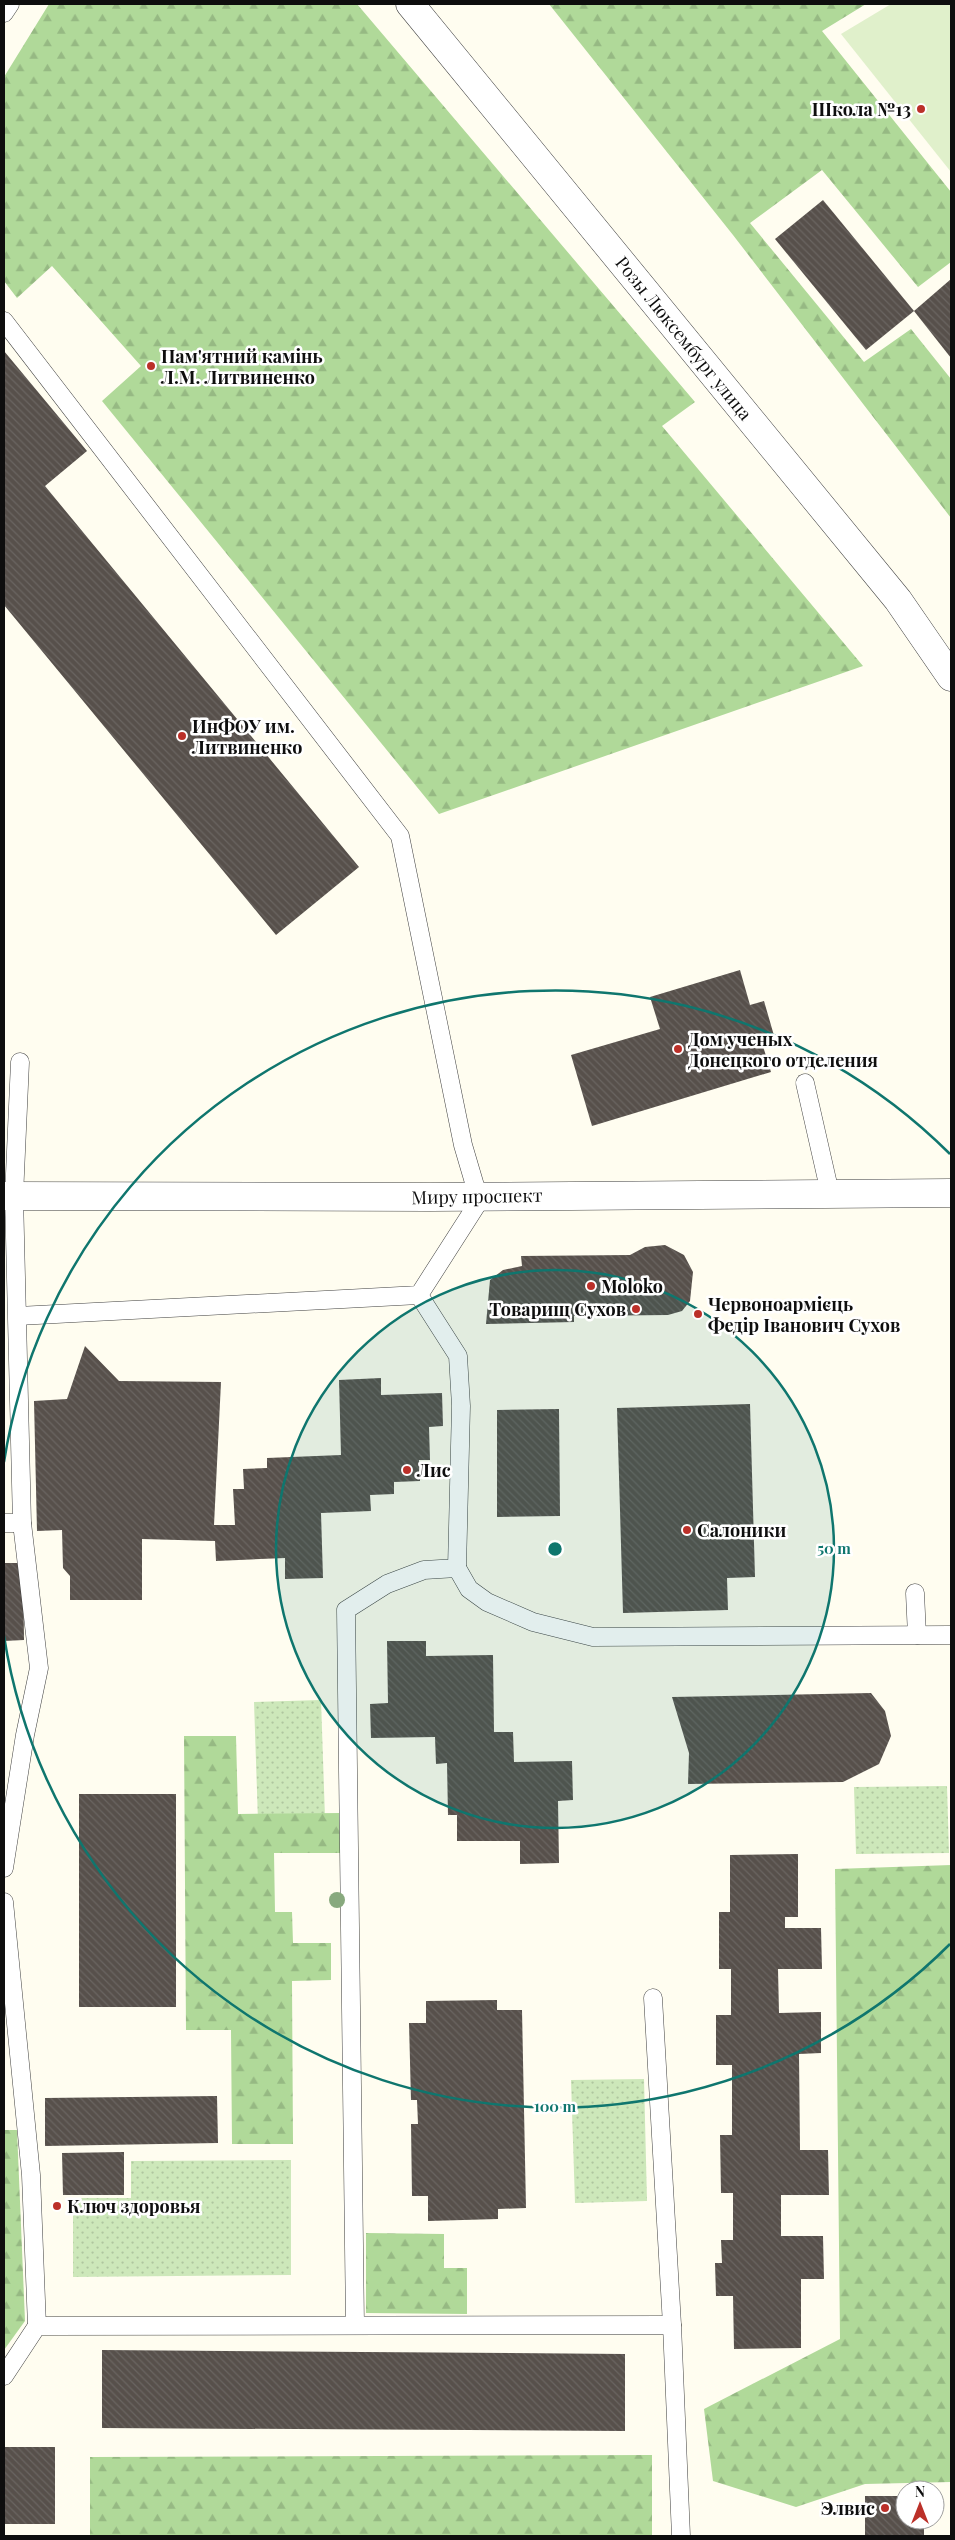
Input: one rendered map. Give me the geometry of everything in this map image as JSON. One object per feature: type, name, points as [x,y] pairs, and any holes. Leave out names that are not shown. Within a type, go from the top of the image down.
[{"type":"street","name":"Розы Люксембург улица","points":[[410,4],[898,600],[951,677]]},
{"type":"street","name":"Миру проспект","points":[[9,1196],[951,1193]]},
{"type":"lane","points":[[4,13],[10,4]]},
{"type":"lane","points":[[4,320],[400,836],[461,1135],[478,1196],[476,1206],[419,1295]]},
{"type":"lane","points":[[4,1868],[25,1735],[39,1668],[22,1523],[12,1391],[18,1316],[9,1196],[20,1062]]},
{"type":"lane","points":[[805,1083],[830,1193]]},
{"type":"lane","points":[[18,1316],[419,1295]]},
{"type":"lane","points":[[419,1295],[458,1356],[461,1406],[457,1568],[469,1589],[487,1602],[534,1622],[593,1636],[951,1635]]},
{"type":"lane","points":[[4,1523],[22,1523]]},
{"type":"lane","points":[[355,2325],[346,1610],[387,1584],[424,1570],[457,1568]]},
{"type":"lane","points":[[915,1593],[917,1635]]},
{"type":"lane","points":[[4,1902],[31,2175],[37,2326],[4,2376]]},
{"type":"lane","points":[[653,1998],[672,2325],[681,2536]]},
{"type":"lane","points":[[37,2326],[672,2325]]},
{"type":"green space","points":[[49,4],[357,4],[695,402],[662,426],[863,666],[439,814],[102,401],[141,366],[52,266],[17,298],[4,281],[4,77]]},
{"type":"green space","points":[[549,4],[866,4],[822,31],[951,192],[951,262],[918,287],[822,170],[750,223],[864,362],[911,329],[951,379],[951,518],[733,235]]},
{"type":"green space","name":"Школа №13","points":[[891,4],[951,4],[951,172],[841,34]]},
{"type":"green space","points":[[321,1700],[325,1818],[258,1821],[254,1702]]},
{"type":"green space","points":[[184,1736],[236,1736],[238,1814],[342,1813],[342,1853],[274,1853],[275,1912],[292,1912],[293,1943],[331,1943],[331,1980],[292,1981],[293,2144],[232,2144],[231,2030],[186,2030]]},
{"type":"green space","points":[[947,1786],[949,1853],[856,1854],[854,1787]]},
{"type":"green space","points":[[951,1865],[951,2482],[945,2482],[945,2480],[895,2480],[895,2483],[865,2484],[796,2507],[713,2481],[704,2409],[840,2339],[835,1869]]},
{"type":"green space","points":[[644,2079],[647,2201],[575,2203],[571,2080]]},
{"type":"green space","points":[[4,2130],[17,2130],[25,2321],[4,2350]]},
{"type":"green space","points":[[291,2160],[291,2275],[73,2277],[73,2198],[131,2198],[131,2161]]},
{"type":"green space","points":[[366,2233],[444,2234],[444,2268],[467,2268],[467,2314],[366,2313]]},
{"type":"green space","points":[[652,2455],[652,2536],[90,2536],[90,2457]]},
{"type":"building","points":[[823,200],[914,311],[866,350],[775,239]]},
{"type":"building","points":[[951,279],[951,358],[914,311]]},
{"type":"building","name":"ИнФОУ им. Литвиненко","points":[[4,351],[87,451],[45,486],[359,867],[276,935],[4,605]]},
{"type":"building","name":"Дом ученых Донецкого отделения","points":[[740,970],[750,1005],[764,1001],[775,1039],[762,1043],[771,1072],[592,1126],[571,1055],[660,1029],[650,997]]},
{"type":"building","name":"Moloko","points":[[665,1245],[684,1255],[693,1272],[690,1301],[682,1311],[668,1315],[574,1316],[574,1322],[486,1324],[490,1280],[503,1270],[522,1266],[521,1256],[630,1255],[645,1247]]},
{"type":"building","points":[[85,1346],[119,1381],[221,1382],[214,1525],[235,1525],[233,1489],[244,1489],[243,1469],[267,1468],[267,1458],[341,1455],[339,1380],[381,1378],[381,1395],[442,1393],[443,1426],[429,1427],[430,1460],[419,1460],[420,1481],[394,1482],[394,1494],[370,1495],[371,1511],[321,1513],[323,1578],[285,1579],[285,1558],[216,1561],[215,1541],[142,1539],[142,1600],[70,1600],[70,1576],[63,1568],[62,1530],[37,1531],[34,1401],[67,1399]]},
{"type":"building","name":"Салоники","points":[[750,1404],[755,1577],[727,1578],[728,1610],[623,1613],[617,1408]]},
{"type":"building","points":[[559,1409],[560,1516],[497,1517],[497,1410]]},
{"type":"building","points":[[4,1563],[23,1563],[24,1640],[4,1641]]},
{"type":"building","points":[[387,1641],[426,1641],[426,1656],[493,1655],[494,1732],[513,1732],[514,1762],[572,1761],[573,1800],[558,1801],[559,1863],[520,1864],[520,1841],[457,1841],[457,1815],[448,1815],[447,1763],[436,1764],[435,1737],[371,1738],[370,1704],[388,1703]]},
{"type":"building","points":[[871,1693],[885,1711],[891,1736],[879,1764],[843,1782],[688,1784],[689,1753],[672,1697]]},
{"type":"building","points":[[79,1794],[176,1794],[176,2007],[79,2007]]},
{"type":"building","points":[[798,1854],[798,1917],[785,1917],[785,1928],[821,1928],[822,1969],[778,1969],[779,2013],[821,2012],[821,2053],[799,2054],[800,2150],[828,2150],[829,2195],[781,2195],[781,2236],[823,2236],[824,2279],[801,2279],[801,2348],[734,2349],[733,2296],[716,2296],[715,2263],[722,2263],[721,2240],[733,2240],[733,2193],[721,2193],[720,2135],[732,2135],[732,2065],[716,2065],[716,2015],[731,2015],[731,1969],[719,1969],[719,1912],[730,1912],[730,1855]]},
{"type":"building","points":[[497,2000],[497,2010],[522,2010],[526,2208],[498,2209],[498,2219],[428,2221],[428,2196],[412,2196],[411,2124],[418,2124],[417,2100],[411,2100],[409,2023],[426,2023],[426,2001]]},
{"type":"building","points":[[217,2096],[218,2143],[45,2146],[45,2098]]},
{"type":"building","points":[[124,2152],[124,2195],[63,2195],[62,2153]]},
{"type":"building","points":[[102,2350],[625,2354],[625,2431],[102,2428]]},
{"type":"building","points":[[4,2447],[55,2447],[55,2524],[4,2524]]},
{"type":"building","name":"Элвис","points":[[865,2496],[895,2496],[895,2530],[924,2530],[924,2536],[865,2536]]},
{"type":"place","name":"Школа №13","points":[[921,109]]},
{"type":"place","name":"Пам'ятний камінь Л.М. Литвиненко","points":[[151,366]]},
{"type":"place","name":"ИнФОУ им. Литвиненко","points":[[182,736]]},
{"type":"place","name":"Дом ученых Донецкого отделения","points":[[678,1049]]},
{"type":"place","name":"Moloko","points":[[591,1286]]},
{"type":"place","name":"Товарищ Сухов","points":[[636,1309]]},
{"type":"place","name":"Червоноармієць Федір Іванович Сухов","points":[[698,1314]]},
{"type":"place","name":"Лис","points":[[407,1470]]},
{"type":"place","name":"Салоники","points":[[687,1530]]},
{"type":"place","name":"Ключ здоровья","points":[[57,2206]]},
{"type":"place","name":"Элвис","points":[[885,2508]]}]
